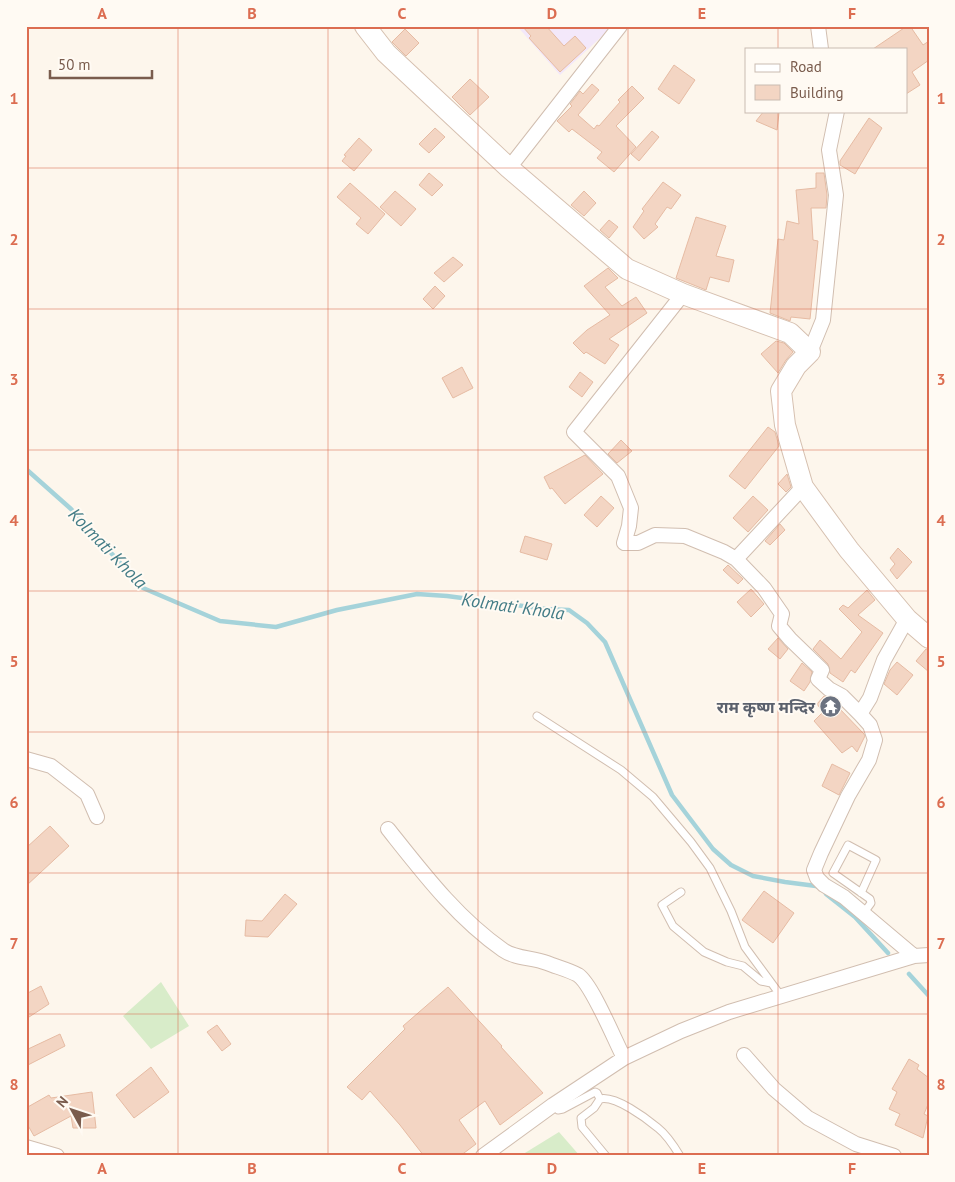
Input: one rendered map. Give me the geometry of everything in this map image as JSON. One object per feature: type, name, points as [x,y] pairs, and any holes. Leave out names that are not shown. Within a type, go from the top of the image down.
[{"type":"street","points":[[365,26],[386,53],[509,168],[627,269],[683,294],[790,333],[810,352]]},
{"type":"street","points":[[509,168],[620,26]]},
{"type":"street","points":[[818,26],[821,48]]},
{"type":"street","points":[[837,112],[829,150],[836,195],[824,311],[810,352],[796,366],[781,391],[785,425],[803,487],[850,550],[907,619],[929,638]]},
{"type":"street","points":[[683,294],[574,432],[618,476],[631,508],[629,526],[624,542],[638,543],[655,535],[685,536],[736,559],[773,600],[782,614],[779,626],[822,670],[818,679],[829,689],[842,696],[870,725],[875,740],[869,760],[848,796],[814,870],[817,878],[824,885],[844,897],[914,956]]},
{"type":"street","points":[[736,559],[803,487]]},
{"type":"street","points":[[860,714],[870,698],[884,660],[907,619]]},
{"type":"street","points":[[26,759],[51,766],[87,794],[97,817]]},
{"type":"street","points":[[388,830],[437,891],[471,924],[503,950],[513,955],[540,960],[580,976],[589,988],[624,1058]]},
{"type":"street","points":[[483,1156],[553,1105],[624,1058],[681,1031],[729,1012],[781,996],[914,956],[929,955]]},
{"type":"street","points":[[744,1055],[774,1089],[808,1118],[860,1151],[894,1156]]},
{"type":"street","points":[[26,1146],[57,1156]]},
{"type":"lane","points":[[537,716],[621,770],[653,797],[710,868],[731,911],[745,947],[781,996]]},
{"type":"lane","points":[[861,892],[876,860],[848,845],[833,873],[870,899],[871,904],[863,914]]},
{"type":"lane","points":[[681,892],[662,905],[673,926],[704,952],[727,962],[743,966],[761,981],[771,983]]},
{"type":"lane","points":[[553,1105],[558,1110],[563,1109],[594,1092],[600,1098]]},
{"type":"lane","points":[[606,1156],[582,1127],[581,1118],[594,1108],[600,1098],[606,1097],[618,1102],[659,1128],[680,1156]]},
{"type":"shaded area","points":[[517,26],[613,26],[560,75]]},
{"type":"green space","points":[[161,982],[189,1026],[151,1049],[123,1016]]},
{"type":"green space","points":[[559,1132],[580,1156],[520,1156]]},
{"type":"building","points":[[522,26],[546,26],[564,46],[575,36],[586,48],[560,72],[529,38],[531,36]]},
{"type":"building","points":[[907,26],[910,26],[923,45],[929,41],[929,60],[912,72],[920,85],[908,93],[908,48],[874,48]]},
{"type":"building","points":[[405,29],[419,43],[406,56],[392,42]]},
{"type":"building","points":[[674,65],[695,80],[679,104],[658,89]]},
{"type":"building","points":[[470,79],[489,97],[470,115],[452,97]]},
{"type":"building","points":[[592,84],[599,90],[578,115],[594,129],[597,125],[599,126],[620,102],[618,100],[632,86],[644,98],[616,126],[636,147],[614,172],[597,158],[602,152],[572,129],[569,132],[557,121],[572,106],[570,104],[580,91],[583,94]]},
{"type":"building","points":[[763,112],[779,113],[777,130],[756,121]]},
{"type":"building","points":[[869,118],[882,128],[855,174],[840,165],[840,161]]},
{"type":"building","points":[[435,128],[445,137],[429,153],[419,144]]},
{"type":"building","points":[[652,131],[659,137],[639,161],[631,154]]},
{"type":"building","points":[[359,138],[372,150],[354,171],[342,161],[346,156],[344,155]]},
{"type":"building","points":[[429,173],[443,185],[432,196],[419,185]]},
{"type":"building","points":[[816,173],[824,173],[827,195],[826,208],[811,208],[813,240],[818,241],[810,319],[791,317],[790,321],[770,313],[778,239],[784,240],[787,221],[799,224],[796,190],[816,188]]},
{"type":"building","points":[[663,182],[681,195],[671,209],[667,207],[655,224],[658,227],[644,239],[633,227],[644,211],[642,209]]},
{"type":"building","points":[[350,183],[385,214],[368,234],[356,224],[361,218],[337,197]]},
{"type":"building","points":[[395,191],[416,209],[401,226],[380,207]]},
{"type":"building","points":[[584,191],[596,203],[584,216],[571,205]]},
{"type":"building","points":[[696,217],[726,226],[716,256],[734,260],[729,282],[710,277],[706,290],[676,278]]},
{"type":"building","points":[[609,220],[618,227],[609,238],[600,230]]},
{"type":"building","points":[[453,257],[463,265],[444,282],[434,273]]},
{"type":"building","points":[[608,268],[618,278],[605,287],[622,306],[636,297],[647,313],[609,339],[619,345],[605,364],[586,352],[584,354],[573,343],[587,330],[610,315],[584,286]]},
{"type":"building","points":[[435,286],[445,296],[433,309],[423,299]]},
{"type":"building","points":[[776,341],[784,343],[793,352],[778,373],[761,354]]},
{"type":"building","points":[[462,367],[473,388],[453,398],[442,378]]},
{"type":"building","points":[[580,372],[593,382],[582,397],[569,387]]},
{"type":"building","points":[[768,427],[775,432],[779,446],[745,489],[729,476]]},
{"type":"building","points":[[621,440],[632,451],[617,463],[608,454]]},
{"type":"building","points":[[585,455],[603,474],[565,504],[552,488],[550,489],[544,477]]},
{"type":"building","points":[[787,474],[791,487],[786,492],[778,484]]},
{"type":"building","points":[[601,496],[614,508],[597,527],[584,515]]},
{"type":"building","points":[[753,496],[768,510],[748,532],[733,518]]},
{"type":"building","points":[[780,524],[785,530],[770,545],[765,541]]},
{"type":"building","points":[[525,536],[552,544],[547,560],[520,552]]},
{"type":"building","points":[[898,548],[912,562],[897,579],[890,570],[895,564],[890,558]]},
{"type":"building","points":[[728,565],[743,579],[738,584],[723,570]]},
{"type":"building","points":[[751,589],[764,604],[751,617],[737,602]]},
{"type":"building","points":[[867,590],[875,600],[858,615],[883,633],[855,673],[851,670],[843,682],[830,673],[828,664],[813,649],[820,640],[841,659],[862,632],[839,609],[843,605],[848,608]]},
{"type":"building","points":[[778,638],[788,649],[780,659],[768,649]]},
{"type":"building","points":[[926,649],[929,650],[929,672],[916,661]]},
{"type":"building","points":[[897,662],[913,675],[897,695],[884,684],[890,670]]},
{"type":"building","points":[[802,663],[812,672],[810,682],[804,691],[790,681]]},
{"type":"building","points":[[824,696],[837,703],[837,706],[864,734],[865,736],[857,752],[852,746],[842,753],[814,721],[823,712],[817,704]]},
{"type":"building","points":[[832,764],[850,773],[839,795],[822,786]]},
{"type":"building","points":[[50,826],[69,846],[26,886],[26,848]]},
{"type":"building","points":[[764,891],[794,913],[773,943],[742,920]]},
{"type":"building","points":[[285,894],[297,904],[268,937],[245,936],[246,920],[262,921]]},
{"type":"building","points":[[41,986],[49,1004],[26,1019],[26,994]]},
{"type":"building","points":[[448,987],[543,1093],[500,1125],[485,1101],[459,1120],[476,1144],[460,1156],[424,1156],[370,1091],[362,1100],[347,1087],[405,1029],[403,1026]]},
{"type":"building","points":[[217,1025],[231,1044],[222,1051],[207,1032]]},
{"type":"building","points":[[60,1034],[65,1046],[26,1066],[26,1050]]},
{"type":"building","points":[[909,1059],[919,1065],[917,1069],[929,1078],[929,1102],[924,1114],[928,1116],[923,1138],[895,1125],[900,1114],[889,1109],[897,1092],[892,1089]]},
{"type":"building","points":[[151,1067],[169,1092],[134,1118],[116,1095]]},
{"type":"building","points":[[92,1092],[96,1128],[73,1128],[71,1116],[34,1136],[26,1122],[26,1108],[49,1095],[51,1098]]},
{"type":"waterway","name":"Kolmati Khola","points":[[26,469],[71,509],[143,588],[220,621],[276,627],[337,610],[417,594],[569,610],[587,623],[605,642],[672,795],[713,849],[731,865],[753,876],[818,887]]},
{"type":"waterway","name":"Kolmati Khola","points":[[826,894],[855,917],[888,953]]},
{"type":"waterway","name":"Kolmati Khola","points":[[909,974],[929,996]]},
{"type":"place","name":"राम कृष्ण मन्दिर","points":[[831,707]]}]
